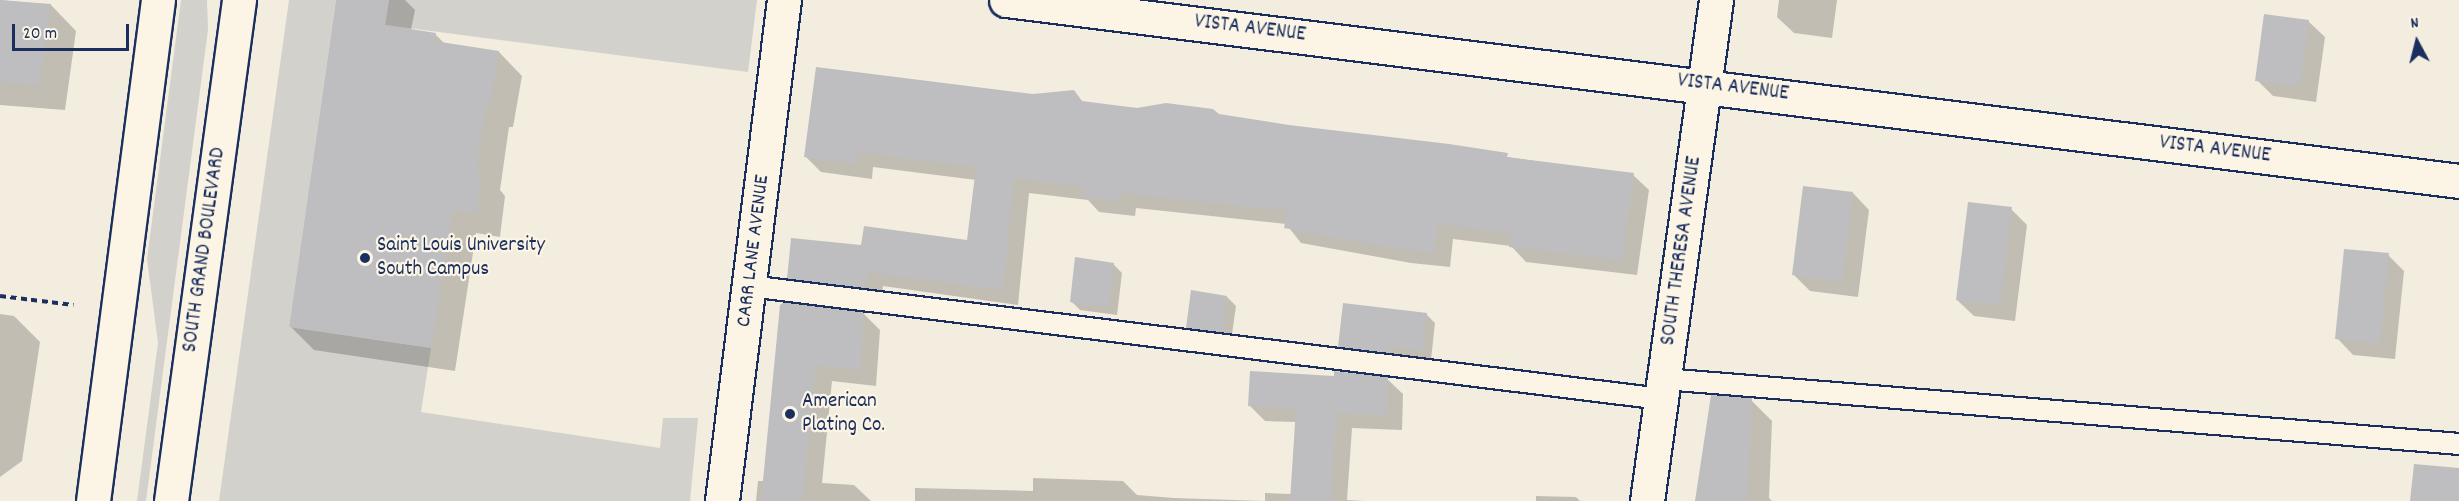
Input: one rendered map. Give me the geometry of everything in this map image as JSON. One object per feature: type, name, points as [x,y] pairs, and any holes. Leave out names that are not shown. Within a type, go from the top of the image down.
[{"type":"street","points":[[93,501],[158,0]]},
{"type":"street","name":"SOUTH GRAND BOULEVARD","points":[[171,501],[239,0]]},
{"type":"street","name":"CARR LANE AVENUE","points":[[722,501],[784,0]]},
{"type":"street","name":"VISTA AVENUE","points":[[1006,0],[1705,84],[2459,181]]},
{"type":"street","name":"SOUTH THERESA AVENUE","points":[[1647,501],[1716,0]]},
{"type":"lane","points":[[749,286],[1663,389],[2459,444]]},
{"type":"path","points":[[0,296],[73,305]]},
{"type":"shaded area","points":[[181,0],[207,0],[208,30],[146,501],[137,501],[158,343],[147,259]]},
{"type":"shaded area","points":[[289,0],[336,0],[289,327],[431,348],[421,412],[660,448],[663,418],[698,418],[690,501],[219,501]]},
{"type":"shaded area","points":[[389,0],[757,0],[748,72],[385,25]]},
{"type":"building","points":[[0,0],[51,4],[39,85],[0,82]]},
{"type":"building","points":[[336,0],[389,0],[385,25],[436,33],[434,41],[499,51],[490,104],[486,104],[476,170],[482,171],[477,214],[453,210],[431,348],[289,327]]},
{"type":"building","points":[[2264,14],[2309,20],[2300,86],[2255,81]]},
{"type":"building","points":[[816,67],[1033,94],[1074,90],[1082,101],[1137,108],[1166,103],[1213,109],[1219,114],[1289,125],[1449,144],[1508,153],[1507,157],[1634,173],[1622,260],[1509,247],[1511,233],[1438,224],[1434,253],[1395,248],[1284,228],[1287,211],[1121,193],[1120,201],[1082,197],[1083,187],[1014,178],[1003,290],[868,272],[866,288],[787,279],[791,238],[861,245],[864,226],[967,240],[976,167],[858,152],[857,164],[804,157]]},
{"type":"building","points":[[1803,186],[1853,192],[1842,282],[1792,275]]},
{"type":"building","points":[[1968,202],[2012,207],[2000,305],[1956,300]]},
{"type":"building","points":[[2344,249],[2389,253],[2380,343],[2335,339]]},
{"type":"building","points":[[1075,257],[1114,263],[1108,307],[1070,302]]},
{"type":"building","points":[[1191,290],[1227,296],[1222,332],[1186,328]]},
{"type":"building","name":"American Plating Co.","points":[[784,302],[864,312],[860,370],[816,365],[802,501],[761,501],[780,305]]},
{"type":"building","points":[[1343,303],[1427,313],[1422,351],[1389,347],[1389,353],[1338,347]]},
{"type":"building","points":[[1250,371],[1334,376],[1334,371],[1388,377],[1387,415],[1336,413],[1331,501],[1290,501],[1296,408],[1248,406]]},
{"type":"building","points":[[1711,395],[1752,398],[1747,501],[1695,501]]},
{"type":"building","points":[[2414,464],[2459,468],[2459,501],[2410,501]]},
{"type":"place","name":"Saint Louis University South Campus","points":[[365,258]]},
{"type":"place","name":"American Plating Co.","points":[[790,414]]}]
